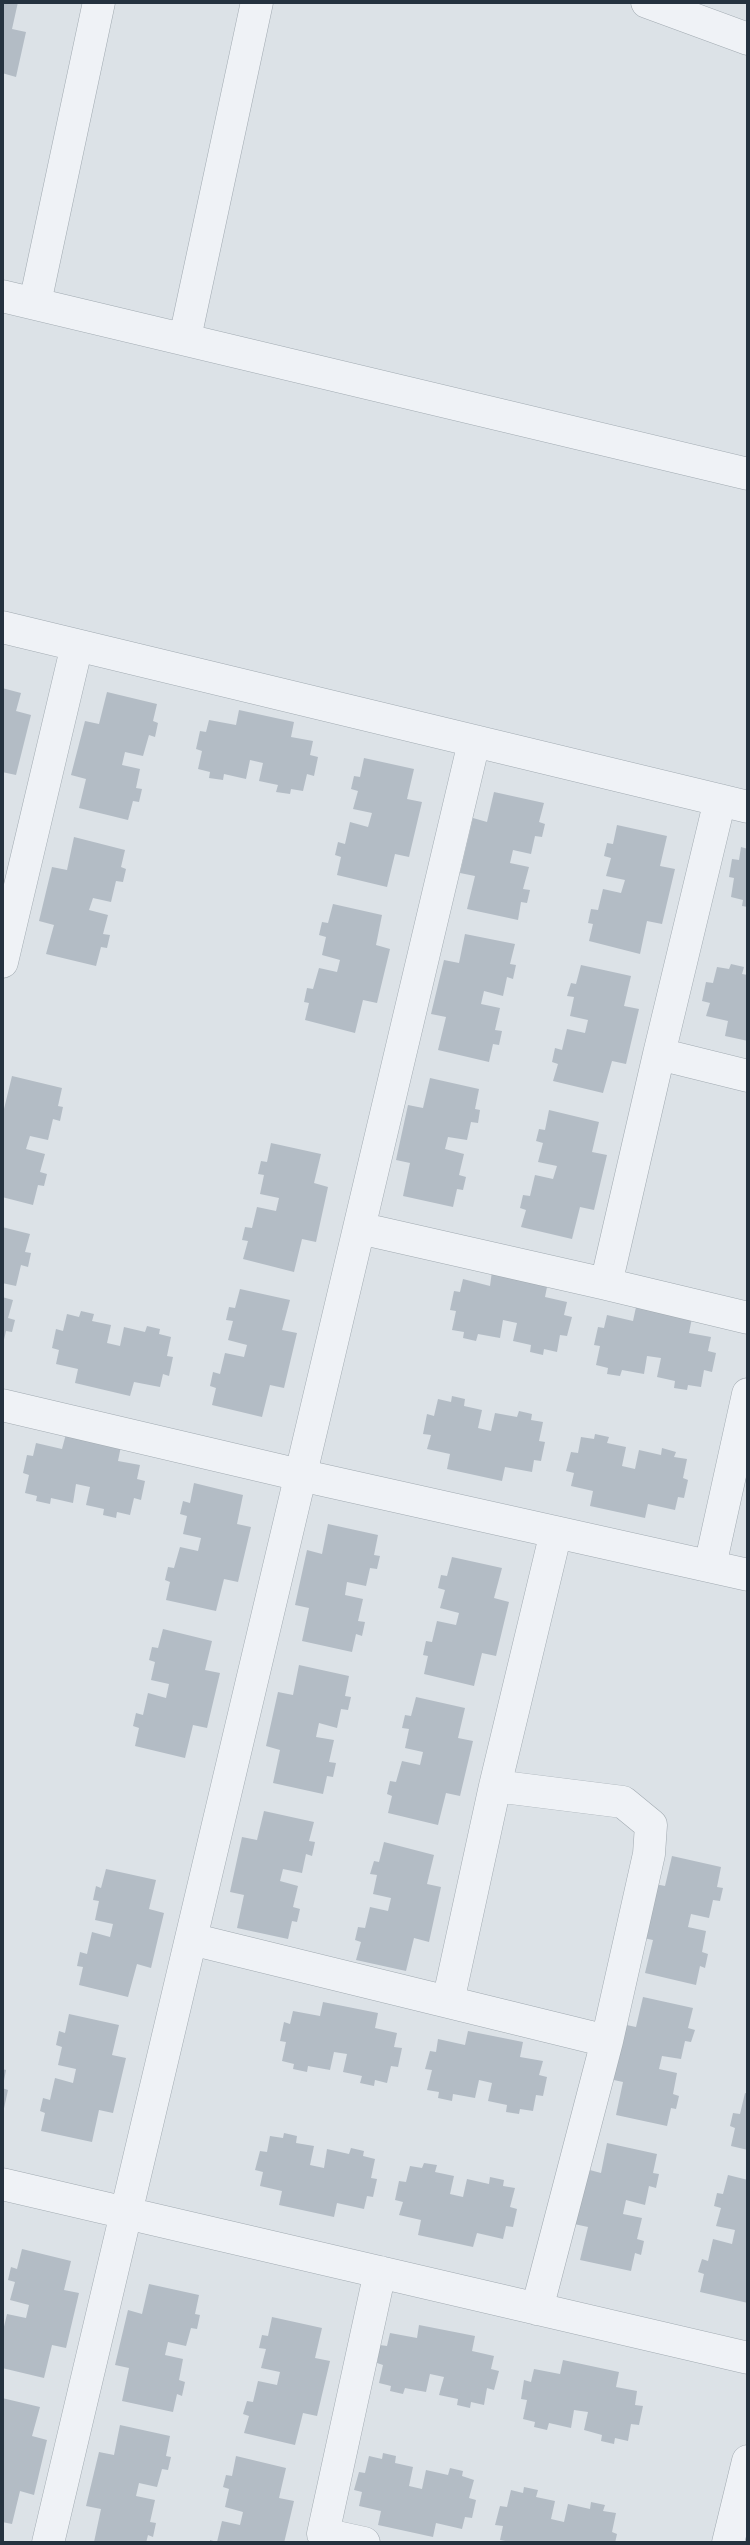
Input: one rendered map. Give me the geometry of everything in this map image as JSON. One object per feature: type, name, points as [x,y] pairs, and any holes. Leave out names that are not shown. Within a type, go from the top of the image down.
[{"type":"street","points":[[35,303],[99,2]]},
{"type":"street","points":[[185,338],[257,2]]},
{"type":"street","points":[[647,2],[748,40]]},
{"type":"street","points":[[2,296],[748,474]]},
{"type":"street","points":[[2,627],[734,804],[659,1054],[606,1284]]},
{"type":"street","points":[[2,962],[77,645]]},
{"type":"street","points":[[48,2543],[474,742]]},
{"type":"street","points":[[659,1054],[748,1076]]},
{"type":"street","points":[[359,1228],[748,1318]]},
{"type":"street","points":[[710,1566],[748,1394]]},
{"type":"street","points":[[2,1405],[748,1575]]},
{"type":"street","points":[[448,2002],[495,1786],[556,1532]]},
{"type":"street","points":[[495,1786],[623,1802],[651,1825],[649,1854],[607,2041],[537,2309]]},
{"type":"street","points":[[191,1939],[607,2041]]},
{"type":"street","points":[[2,2184],[748,2358]]},
{"type":"street","points":[[364,2543],[322,2538],[380,2272]]},
{"type":"street","points":[[728,2543],[748,2461]]},
{"type":"building","points":[[2,2],[18,2],[12,29],[26,32],[16,77],[2,73]]},
{"type":"building","points":[[2,688],[21,693],[16,711],[31,715],[16,775],[2,772]]},
{"type":"building","points":[[107,692],[157,704],[153,721],[158,723],[155,737],[149,735],[143,756],[125,752],[122,765],[140,769],[136,788],[142,789],[139,802],[133,801],[128,820],[79,808],[86,779],[71,775],[85,721],[99,724]]},
{"type":"building","points":[[239,710],[294,722],[291,737],[313,741],[310,755],[318,757],[314,776],[307,774],[303,791],[291,789],[290,794],[276,792],[278,785],[259,781],[263,763],[250,760],[246,779],[224,774],[223,780],[209,778],[210,772],[198,769],[202,751],[196,749],[200,731],[206,732],[209,720],[236,725]]},
{"type":"building","points":[[364,758],[414,769],[407,799],[422,802],[409,857],[395,854],[387,887],[337,875],[341,857],[335,855],[338,842],[345,844],[350,822],[368,827],[372,813],[353,809],[358,791],[351,789],[354,776],[360,777]]},
{"type":"building","points":[[494,792],[544,803],[539,822],[545,824],[542,837],[535,836],[531,854],[513,850],[510,863],[529,867],[523,889],[530,890],[527,903],[521,902],[518,920],[467,909],[475,876],[460,873],[473,818],[487,822]]},
{"type":"building","points":[[617,825],[667,836],[660,866],[675,869],[662,924],[647,921],[640,954],[589,941],[593,924],[588,923],[591,909],[598,910],[603,889],[621,893],[625,880],[606,876],[611,858],[604,856],[607,843],[613,844]]},
{"type":"building","points":[[74,837],[125,850],[121,867],[126,869],[123,882],[116,881],[111,902],[93,898],[89,910],[108,915],[103,934],[110,935],[107,948],[101,947],[96,966],[46,954],[54,925],[39,921],[52,867],[67,870]]},
{"type":"building","points":[[741,847],[748,849],[748,907],[742,906],[743,900],[731,897],[734,878],[729,877],[732,859],[739,860]]},
{"type":"building","points":[[333,904],[382,915],[376,945],[390,949],[377,1003],[363,1000],[355,1033],[305,1020],[309,1003],[304,1002],[307,988],[313,989],[319,968],[337,972],[340,960],[322,955],[326,937],[319,935],[322,922],[328,923]]},
{"type":"building","points":[[465,934],[515,944],[510,964],[516,965],[513,979],[507,977],[503,996],[484,991],[481,1004],[500,1008],[495,1030],[502,1031],[499,1045],[493,1044],[489,1062],[438,1050],[446,1017],[431,1014],[444,960],[459,963]]},
{"type":"building","points":[[731,964],[744,967],[742,974],[748,975],[748,1041],[725,1036],[728,1021],[706,1016],[710,1003],[702,1001],[706,982],[713,983],[717,967],[729,969]]},
{"type":"building","points":[[581,965],[631,976],[624,1006],[639,1009],[626,1064],[612,1061],[603,1093],[553,1081],[558,1064],[552,1062],[555,1048],[562,1050],[567,1029],[585,1033],[588,1020],[570,1016],[574,997],[567,996],[571,983],[576,984]]},
{"type":"building","points":[[12,1076],[62,1088],[58,1106],[63,1107],[60,1121],[53,1119],[48,1140],[30,1136],[26,1149],[45,1154],[40,1172],[47,1174],[44,1186],[38,1185],[33,1205],[2,1197],[2,1108],[4,1109]]},
{"type":"building","points":[[430,1078],[479,1089],[475,1109],[480,1110],[478,1123],[471,1122],[467,1140],[448,1137],[445,1149],[464,1154],[459,1175],[466,1177],[463,1190],[457,1189],[453,1207],[403,1196],[410,1163],[396,1160],[408,1105],[423,1108]]},
{"type":"building","points":[[549,1110],[599,1122],[592,1152],[607,1155],[594,1210],[580,1207],[572,1239],[521,1227],[526,1210],[520,1208],[523,1195],[530,1196],[535,1175],[553,1179],[557,1166],[538,1162],[543,1143],[536,1141],[539,1129],[545,1130]]},
{"type":"building","points":[[271,1143],[321,1154],[314,1183],[328,1187],[316,1242],[302,1239],[294,1272],[243,1259],[248,1241],[242,1240],[245,1227],[252,1228],[257,1207],[276,1211],[279,1198],[260,1194],[264,1175],[258,1174],[261,1161],[267,1162]]},
{"type":"building","points":[[2,1227],[30,1234],[25,1252],[31,1253],[28,1267],[21,1265],[16,1286],[2,1283]]},
{"type":"building","points":[[492,1271],[548,1282],[545,1297],[567,1302],[564,1315],[572,1317],[567,1336],[560,1335],[557,1352],[544,1349],[543,1355],[530,1352],[531,1345],[513,1341],[517,1323],[503,1320],[500,1338],[478,1334],[476,1341],[463,1338],[464,1332],[452,1330],[456,1311],[450,1310],[454,1291],[460,1292],[463,1279],[490,1286]]},
{"type":"building","points":[[240,1289],[290,1300],[282,1330],[297,1333],[284,1388],[270,1385],[262,1417],[212,1405],[216,1388],[210,1386],[213,1372],[220,1374],[225,1353],[244,1357],[247,1345],[228,1340],[233,1321],[226,1320],[229,1307],[235,1308]]},
{"type":"building","points":[[2,1297],[13,1300],[8,1318],[15,1320],[12,1332],[6,1331],[3,1344]]},
{"type":"building","points":[[636,1307],[692,1318],[689,1333],[711,1337],[708,1351],[716,1353],[712,1372],[704,1370],[701,1387],[688,1385],[687,1390],[674,1388],[675,1381],[657,1377],[661,1358],[647,1356],[644,1374],[622,1370],[620,1376],[607,1374],[608,1368],[596,1365],[600,1346],[594,1345],[598,1327],[604,1328],[607,1315],[633,1321]]},
{"type":"building","points":[[81,1311],[94,1314],[92,1321],[111,1325],[107,1343],[120,1346],[124,1327],[145,1332],[147,1326],[160,1329],[159,1334],[171,1337],[167,1356],[173,1357],[169,1376],[163,1374],[160,1387],[134,1382],[130,1396],[75,1383],[78,1369],[56,1364],[59,1350],[52,1348],[56,1329],[63,1331],[67,1314],[79,1317]]},
{"type":"building","points":[[452,1396],[465,1399],[464,1406],[482,1410],[478,1428],[491,1431],[495,1413],[517,1417],[519,1411],[532,1414],[531,1420],[543,1422],[539,1441],[545,1442],[541,1461],[534,1460],[532,1472],[505,1467],[502,1481],[447,1469],[450,1454],[427,1449],[431,1435],[423,1434],[427,1414],[434,1416],[438,1399],[451,1402]]},
{"type":"building","points":[[66,1434],[121,1446],[118,1461],[140,1465],[137,1479],[145,1481],[141,1500],[134,1498],[130,1515],[117,1512],[116,1518],[103,1515],[104,1509],[86,1505],[90,1487],[76,1484],[73,1503],[51,1498],[50,1504],[36,1501],[37,1496],[25,1493],[29,1475],[23,1473],[27,1455],[33,1456],[36,1443],[62,1449]]},
{"type":"building","points":[[595,1434],[609,1437],[607,1443],[626,1447],[622,1466],[635,1469],[639,1450],[661,1455],[662,1448],[676,1452],[674,1457],[687,1459],[683,1478],[688,1480],[684,1498],[678,1497],[675,1510],[648,1504],[645,1518],[590,1506],[593,1491],[571,1486],[574,1473],[566,1471],[571,1452],[578,1453],[581,1437],[594,1439]]},
{"type":"building","points":[[194,1483],[243,1495],[237,1524],[251,1527],[238,1582],[224,1579],[216,1611],[166,1600],[170,1582],[165,1580],[168,1567],[174,1568],[180,1547],[198,1551],[201,1538],[183,1534],[187,1516],[180,1514],[183,1501],[190,1503]]},
{"type":"building","points":[[328,1524],[378,1535],[374,1555],[380,1556],[377,1569],[370,1568],[366,1586],[347,1582],[345,1595],[363,1599],[358,1621],[365,1622],[362,1636],[356,1634],[352,1652],[302,1641],[309,1608],[295,1605],[307,1550],[322,1554]]},
{"type":"building","points":[[452,1557],[502,1568],[494,1598],[509,1602],[496,1656],[482,1653],[474,1686],[424,1674],[428,1656],[423,1655],[426,1641],[432,1642],[437,1621],[456,1625],[459,1613],[440,1608],[445,1590],[438,1588],[441,1575],[447,1576]]},
{"type":"building","points":[[163,1629],[212,1641],[205,1670],[220,1673],[207,1728],[193,1725],[185,1758],[135,1746],[139,1728],[133,1726],[136,1713],[143,1715],[148,1693],[166,1698],[169,1684],[151,1680],[155,1662],[149,1660],[152,1647],[158,1648]]},
{"type":"building","points":[[299,1665],[349,1676],[345,1696],[351,1697],[348,1710],[341,1709],[337,1728],[319,1723],[316,1737],[334,1740],[329,1762],[336,1763],[333,1777],[327,1776],[323,1794],[273,1783],[280,1750],[266,1746],[278,1692],[293,1695]]},
{"type":"building","points":[[416,1697],[465,1708],[458,1738],[473,1741],[460,1796],[446,1793],[438,1825],[388,1813],[392,1796],[387,1794],[390,1781],[396,1782],[402,1761],[420,1765],[423,1752],[405,1748],[409,1729],[402,1728],[405,1715],[411,1716]]},
{"type":"building","points":[[264,1811],[314,1822],[309,1841],[315,1842],[312,1856],[306,1854],[302,1873],[283,1869],[280,1881],[298,1886],[293,1907],[300,1909],[297,1922],[292,1921],[288,1939],[237,1928],[244,1895],[230,1892],[242,1837],[257,1840]]},
{"type":"building","points":[[384,1842],[434,1855],[427,1884],[441,1887],[429,1942],[414,1938],[406,1971],[356,1960],[361,1942],[355,1940],[358,1927],[365,1928],[370,1907],[388,1911],[391,1898],[373,1894],[377,1875],[370,1874],[374,1861],[379,1862]]},
{"type":"building","points":[[672,1856],[721,1867],[717,1887],[723,1888],[720,1901],[713,1900],[709,1918],[691,1914],[688,1927],[706,1931],[702,1952],[708,1954],[705,1968],[700,1966],[696,1985],[645,1973],[653,1940],[638,1937],[650,1883],[665,1886]]},
{"type":"building","points":[[106,1869],[156,1880],[149,1909],[164,1913],[151,1968],[137,1964],[128,1997],[79,1985],[83,1967],[77,1966],[80,1952],[87,1954],[92,1932],[110,1937],[113,1924],[95,1920],[99,1901],[93,1900],[96,1886],[101,1888]]},
{"type":"building","points":[[643,1997],[693,2008],[688,2028],[695,2030],[691,2042],[685,2041],[681,2059],[662,2056],[659,2069],[677,2073],[673,2094],[679,2096],[676,2109],[671,2108],[667,2126],[616,2115],[623,2082],[609,2079],[622,2024],[636,2027]]},
{"type":"building","points":[[323,2002],[378,2013],[375,2028],[397,2033],[394,2047],[402,2048],[398,2067],[391,2066],[387,2083],[375,2080],[374,2086],[360,2083],[362,2076],[343,2072],[347,2054],[334,2052],[330,2070],[308,2066],[307,2072],[293,2069],[294,2064],[282,2061],[286,2042],[280,2041],[284,2022],[290,2024],[293,2011],[320,2016]]},
{"type":"building","points":[[69,2014],[119,2025],[112,2055],[126,2058],[113,2113],[99,2110],[92,2142],[41,2131],[45,2113],[40,2111],[43,2098],[50,2100],[55,2078],[73,2083],[76,2069],[58,2065],[62,2047],[56,2045],[59,2031],[65,2033]]},
{"type":"building","points":[[468,2031],[523,2042],[520,2057],[543,2061],[539,2075],[547,2077],[543,2096],[536,2095],[533,2111],[520,2109],[519,2114],[506,2112],[507,2105],[488,2101],[492,2083],[479,2080],[475,2098],[453,2094],[452,2101],[438,2098],[439,2092],[427,2090],[432,2070],[425,2069],[430,2051],[436,2052],[438,2039],[465,2045]]},
{"type":"building","points":[[2,2069],[6,2070],[3,2086],[2,2086]]},
{"type":"building","points":[[2,2088],[8,2090],[3,2113],[2,2113]]},
{"type":"building","points":[[745,2093],[748,2094],[748,2150],[731,2146],[735,2128],[730,2126],[733,2113],[740,2114]]},
{"type":"building","points":[[284,2133],[297,2136],[296,2143],[314,2146],[310,2165],[324,2168],[327,2149],[349,2154],[351,2148],[364,2151],[363,2156],[375,2159],[371,2178],[377,2179],[373,2197],[367,2196],[364,2209],[337,2203],[334,2217],[279,2205],[282,2191],[260,2186],[263,2172],[255,2170],[260,2151],[267,2152],[270,2136],[283,2138]]},
{"type":"building","points":[[607,2143],[657,2154],[653,2173],[659,2174],[656,2188],[649,2186],[645,2205],[626,2200],[623,2214],[642,2218],[637,2239],[644,2241],[641,2255],[635,2253],[631,2271],[580,2260],[588,2227],[574,2224],[586,2169],[601,2173]]},
{"type":"building","points":[[424,2163],[437,2165],[435,2172],[454,2176],[450,2194],[463,2197],[467,2179],[489,2184],[490,2177],[504,2180],[503,2186],[515,2188],[510,2207],[517,2209],[513,2227],[506,2226],[503,2239],[477,2233],[473,2247],[418,2235],[421,2220],[399,2215],[403,2202],[395,2200],[399,2181],[406,2182],[410,2166],[422,2168]]},
{"type":"building","points":[[728,2175],[748,2180],[748,2303],[700,2292],[704,2274],[698,2272],[702,2259],[708,2261],[713,2239],[732,2244],[735,2230],[716,2226],[721,2208],[714,2206],[717,2193],[723,2194]]},
{"type":"building","points":[[22,2249],[71,2261],[64,2290],[79,2293],[66,2348],[52,2345],[44,2378],[2,2368],[2,2335],[7,2314],[26,2318],[29,2305],[10,2300],[15,2282],[8,2280],[11,2267],[17,2269]]},
{"type":"building","points":[[149,2284],[199,2295],[195,2314],[200,2315],[197,2329],[191,2328],[186,2346],[168,2342],[165,2355],[183,2359],[179,2380],[185,2382],[182,2396],[177,2394],[173,2412],[122,2401],[129,2368],[115,2365],[128,2310],[142,2314]]},
{"type":"building","points":[[272,2317],[322,2328],[315,2358],[330,2361],[317,2416],[303,2413],[295,2445],[244,2433],[249,2416],[243,2414],[247,2401],[253,2402],[258,2381],[277,2385],[280,2372],[261,2368],[266,2349],[259,2348],[262,2335],[268,2336]]},
{"type":"building","points":[[419,2325],[475,2336],[472,2351],[494,2356],[491,2369],[499,2371],[494,2390],[487,2388],[484,2405],[471,2402],[470,2408],[457,2405],[458,2399],[439,2395],[444,2377],[430,2374],[426,2392],[405,2388],[403,2394],[390,2391],[391,2386],[379,2383],[383,2365],[377,2363],[380,2345],[387,2346],[390,2333],[417,2338]]},
{"type":"building","points":[[563,2360],[619,2372],[616,2387],[637,2391],[635,2405],[643,2406],[639,2425],[631,2424],[628,2441],[615,2438],[614,2444],[601,2441],[602,2435],[584,2430],[588,2412],[574,2410],[571,2428],[549,2423],[547,2430],[534,2427],[535,2422],[523,2419],[527,2400],[521,2399],[524,2380],[531,2382],[534,2369],[560,2374]]},
{"type":"building","points":[[2,2398],[40,2407],[32,2436],[47,2440],[34,2495],[20,2491],[12,2524],[2,2522]]},
{"type":"building","points":[[120,2425],[170,2436],[166,2456],[171,2457],[168,2470],[162,2469],[157,2487],[139,2483],[136,2496],[155,2500],[150,2522],[156,2523],[153,2537],[148,2535],[146,2543],[94,2542],[101,2509],[86,2506],[99,2452],[114,2455]]},
{"type":"building","points":[[383,2453],[396,2456],[395,2463],[413,2467],[409,2486],[422,2489],[426,2470],[448,2475],[450,2468],[463,2471],[462,2476],[474,2480],[469,2498],[476,2500],[472,2518],[465,2517],[462,2529],[436,2523],[433,2537],[378,2525],[381,2511],[359,2506],[362,2492],[354,2490],[359,2472],[365,2473],[369,2456],[382,2459]]},
{"type":"building","points":[[236,2456],[286,2468],[279,2498],[294,2501],[284,2543],[210,2543],[210,2540],[217,2542],[222,2521],[240,2525],[243,2512],[225,2507],[229,2489],[223,2487],[226,2475],[232,2476]]},
{"type":"building","points":[[524,2487],[538,2490],[536,2497],[555,2501],[551,2519],[564,2522],[568,2504],[590,2509],[591,2502],[605,2505],[603,2511],[616,2513],[612,2532],[617,2534],[615,2543],[516,2543],[500,2540],[503,2526],[495,2525],[500,2506],[507,2507],[511,2490],[523,2493]]}]
